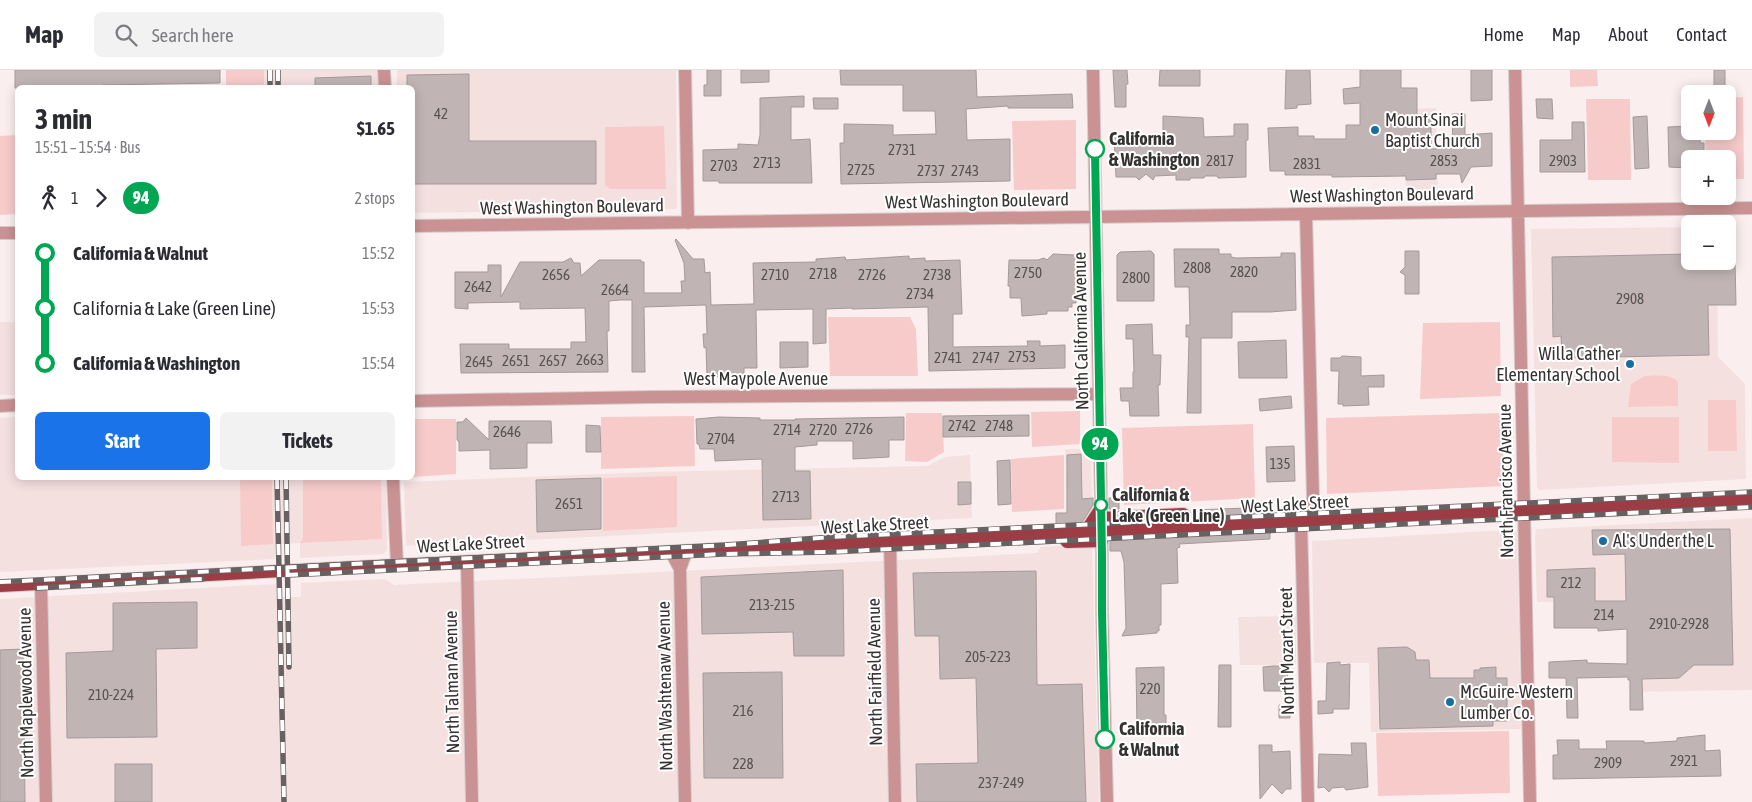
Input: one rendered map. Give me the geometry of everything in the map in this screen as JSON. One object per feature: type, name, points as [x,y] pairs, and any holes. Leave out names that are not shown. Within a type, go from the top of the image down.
[{"type":"main road","name":"West Lake Street","points":[[0,586],[1084,532],[1102,524],[1200,526],[1752,499]]},
{"type":"main road","points":[[1084,532],[1102,524]]},
{"type":"main road","points":[[1060,533],[1067,542],[1102,524]]},
{"type":"street","points":[[384,70],[385,85]]},
{"type":"street","points":[[685,70],[688,223]]},
{"type":"street","name":"North California Avenue","points":[[1093,70],[1107,802]]},
{"type":"street","name":"North Francisco Avenue","points":[[1515,70],[1530,802]]},
{"type":"street","name":"West Washington Boulevard","points":[[415,226],[1752,208]]},
{"type":"street","points":[[1306,214],[1313,503],[1325,520]]},
{"type":"street","points":[[0,233],[15,233]]},
{"type":"street","name":"West Maypole Avenue","points":[[415,400],[1099,394]]},
{"type":"street","points":[[0,406],[15,405]]},
{"type":"street","points":[[393,480],[397,565]]},
{"type":"street","points":[[1301,521],[1313,503]]},
{"type":"street","name":"North Mozart Street","points":[[1301,521],[1308,802]]},
{"type":"street","name":"North Fairfield Avenue","points":[[890,542],[895,802]]},
{"type":"street","name":"North Washtenaw Avenue","points":[[671,552],[680,569]]},
{"type":"street","name":"North Washtenaw Avenue","points":[[685,802],[680,569],[686,552]]},
{"type":"street","name":"North Talman Avenue","points":[[467,562],[472,802]]},
{"type":"street","name":"North Maplewood Avenue","points":[[42,584],[46,802]]},
{"type":"shaded area","points":[[226,70],[378,70],[378,85],[226,85]]},
{"type":"shaded area","points":[[226,70],[264,70],[264,85],[226,85]]},
{"type":"shaded area","points":[[397,70],[676,70],[677,209],[415,213],[415,85],[397,85]]},
{"type":"shaded area","points":[[1570,70],[1597,70],[1598,86],[1570,87]]},
{"type":"shaded area","points":[[1736,97],[1743,97],[1744,179],[1736,179],[1736,150],[1706,150],[1705,140],[1736,140]]},
{"type":"shaded area","points":[[1586,99],[1630,99],[1631,180],[1588,180]]},
{"type":"shaded area","points":[[1436,108],[1438,199],[1406,199],[1404,109]]},
{"type":"shaded area","points":[[1076,120],[1076,189],[1014,190],[1012,121]]},
{"type":"shaded area","points":[[664,126],[666,189],[610,189],[605,185],[605,127]]},
{"type":"shaded area","points":[[15,135],[15,214],[0,215],[0,136]]},
{"type":"shaded area","name":"Willa Cather Elementary School","points":[[1681,227],[1681,270],[1717,270],[1718,357],[1745,384],[1746,479],[1539,490],[1537,487],[1531,229]]},
{"type":"shaded area","points":[[828,317],[910,317],[916,329],[918,376],[830,376]]},
{"type":"shaded area","points":[[0,322],[15,322],[15,395],[0,395]]},
{"type":"shaded area","points":[[1500,322],[1501,396],[1420,399],[1423,323]]},
{"type":"shaded area","points":[[1645,376],[1667,376],[1675,379],[1678,382],[1678,406],[1628,407],[1631,384]]},
{"type":"shaded area","points":[[1708,400],[1736,400],[1737,451],[1708,451]]},
{"type":"shaded area","points":[[1080,411],[1080,444],[1032,447],[1031,412]]},
{"type":"shaded area","points":[[906,413],[942,413],[944,452],[927,462],[905,461]]},
{"type":"shaded area","points":[[1502,413],[1504,486],[1327,494],[1326,418]]},
{"type":"shaded area","points":[[694,416],[695,466],[601,469],[601,417]]},
{"type":"shaded area","points":[[15,417],[15,480],[386,480],[387,550],[383,554],[300,558],[300,543],[275,544],[275,559],[0,572],[0,418]]},
{"type":"shaded area","points":[[1612,417],[1679,417],[1679,463],[1612,462]]},
{"type":"shaded area","points":[[415,419],[456,419],[456,474],[415,477]]},
{"type":"shaded area","points":[[1253,424],[1255,498],[1124,505],[1122,428]]},
{"type":"shaded area","points":[[1065,449],[1088,449],[1091,462],[1092,517],[1089,520],[1066,520]]},
{"type":"shaded area","points":[[970,455],[972,518],[406,546],[404,482],[650,472],[927,466],[945,457]]},
{"type":"shaded area","points":[[1064,455],[1064,509],[1012,512],[1011,459]]},
{"type":"shaded area","points":[[677,476],[677,527],[603,531],[603,478]]},
{"type":"shaded area","points":[[240,480],[272,480],[273,544],[241,546]]},
{"type":"shaded area","points":[[303,480],[381,480],[382,539],[300,543],[303,538]]},
{"type":"shaded area","points":[[1752,518],[1752,690],[1629,692],[1626,601],[1537,602],[1536,529]]},
{"type":"shaded area","points":[[1514,530],[1517,533],[1521,729],[1371,732],[1369,663],[1314,663],[1312,541]]},
{"type":"shaded area","points":[[1089,544],[1092,547],[1099,802],[0,802],[0,599],[276,584],[276,597],[301,597],[301,583],[385,579],[394,585],[662,572],[1037,553],[1041,547]]},
{"type":"shaded area","points":[[1296,616],[1296,665],[1240,665],[1238,617]]},
{"type":"shaded area","points":[[1509,731],[1510,793],[1378,796],[1376,733]]},
{"type":"building","points":[[15,70],[220,70],[220,83],[15,85]]},
{"type":"building","points":[[707,70],[721,70],[721,96],[704,96],[704,85],[707,85]]},
{"type":"building","points":[[741,70],[769,70],[769,82],[741,83]]},
{"type":"building","points":[[840,70],[976,70],[977,97],[1072,94],[1073,108],[1008,108],[1008,106],[966,109],[967,140],[1010,139],[1010,181],[841,184],[840,143],[844,143],[844,124],[893,125],[893,135],[936,134],[935,111],[903,111],[903,85],[841,85]]},
{"type":"building","points":[[1113,70],[1127,70],[1126,107],[1115,107]]},
{"type":"building","points":[[1160,70],[1200,70],[1200,86],[1159,86]]},
{"type":"building","points":[[1286,70],[1310,70],[1311,104],[1297,105],[1297,108],[1285,109]]},
{"type":"building","points":[[1360,70],[1401,70],[1401,88],[1417,88],[1417,115],[1431,115],[1431,149],[1453,148],[1452,114],[1465,114],[1465,135],[1492,133],[1492,166],[1471,167],[1462,183],[1460,174],[1436,174],[1436,179],[1406,180],[1406,176],[1332,177],[1332,175],[1285,175],[1285,171],[1270,171],[1268,128],[1298,127],[1298,136],[1314,136],[1314,139],[1346,139],[1346,125],[1360,125],[1360,103],[1344,104],[1343,89],[1360,87]]},
{"type":"building","points":[[1471,70],[1492,70],[1492,100],[1471,101]]},
{"type":"building","points":[[1714,70],[1725,70],[1725,85],[1714,85]]},
{"type":"building","points":[[469,74],[469,141],[596,141],[596,184],[415,184],[415,85],[407,85],[407,75]]},
{"type":"building","points":[[371,76],[371,85],[315,85],[315,78]]},
{"type":"building","points":[[804,96],[804,107],[791,107],[791,140],[810,139],[812,183],[719,183],[719,181],[703,181],[703,150],[738,149],[738,144],[758,145],[760,135],[760,98]]},
{"type":"building","points":[[813,98],[838,98],[838,109],[814,109]]},
{"type":"building","points":[[1536,99],[1552,99],[1553,119],[1537,118]]},
{"type":"building","points":[[1163,116],[1203,118],[1204,137],[1234,136],[1234,124],[1248,124],[1246,177],[1218,178],[1217,176],[1205,176],[1204,178],[1190,178],[1190,180],[1176,180],[1176,175],[1155,176],[1153,180],[1146,174],[1139,180],[1136,177],[1116,177],[1114,138],[1161,136]]},
{"type":"building","points":[[1647,116],[1649,168],[1635,169],[1633,117]]},
{"type":"building","points":[[1572,122],[1584,122],[1585,172],[1540,172],[1540,140],[1572,140]]},
{"type":"building","points":[[1681,126],[1681,140],[1700,140],[1700,143],[1704,143],[1704,150],[1681,150],[1681,168],[1669,167],[1668,127]]},
{"type":"building","points":[[676,239],[693,259],[704,259],[705,273],[710,272],[711,305],[754,304],[753,263],[816,262],[816,259],[845,257],[846,260],[909,256],[909,259],[925,258],[925,261],[960,260],[962,314],[953,314],[953,347],[1028,346],[1027,341],[1040,341],[1040,346],[1065,345],[1065,368],[929,371],[928,307],[826,309],[826,343],[813,344],[813,309],[756,310],[757,368],[744,368],[744,376],[707,377],[706,347],[704,348],[703,334],[707,334],[706,305],[644,307],[645,372],[632,372],[632,300],[620,300],[609,301],[609,331],[607,331],[608,372],[461,373],[460,344],[509,344],[509,349],[571,349],[571,342],[586,342],[585,308],[520,309],[520,302],[468,303],[468,309],[455,308],[455,272],[488,272],[488,265],[501,265],[501,297],[520,262],[563,262],[571,258],[574,263],[580,263],[581,276],[599,260],[641,260],[641,262],[644,262],[644,293],[682,293],[681,281],[685,281],[684,263]]},
{"type":"building","points":[[1174,249],[1219,249],[1219,254],[1231,254],[1231,257],[1236,258],[1281,257],[1281,253],[1295,253],[1296,310],[1232,312],[1232,338],[1201,338],[1201,413],[1187,413],[1189,337],[1186,337],[1186,325],[1190,325],[1189,287],[1175,287]]},
{"type":"building","points":[[1151,251],[1154,254],[1154,301],[1117,301],[1117,255],[1120,252]]},
{"type":"building","points":[[1405,251],[1419,251],[1419,294],[1405,294],[1405,275],[1400,272],[1405,267]]},
{"type":"building","points":[[1053,254],[1075,255],[1076,303],[1072,303],[1072,307],[1068,307],[1068,311],[1047,311],[1047,314],[1022,316],[1021,298],[1010,298],[1010,286],[1008,286],[1009,260],[1038,260],[1044,258],[1047,260]]},
{"type":"building","points":[[1681,254],[1681,270],[1735,270],[1736,305],[1708,305],[1709,355],[1562,358],[1561,336],[1553,337],[1552,257]]},
{"type":"building","points":[[1152,324],[1153,355],[1161,355],[1160,385],[1158,385],[1159,416],[1130,416],[1129,401],[1121,401],[1120,388],[1133,388],[1133,339],[1126,339],[1126,325]]},
{"type":"building","points":[[1286,340],[1287,378],[1239,378],[1238,342]]},
{"type":"building","points":[[780,342],[808,342],[808,367],[780,368]]},
{"type":"building","points":[[1342,356],[1361,357],[1361,376],[1384,375],[1384,387],[1368,387],[1369,405],[1343,406],[1343,404],[1338,404],[1339,371],[1331,371],[1331,358],[1340,358]]},
{"type":"building","points":[[1291,396],[1292,408],[1260,411],[1259,399]]},
{"type":"building","points":[[1029,415],[1029,436],[943,437],[943,416]]},
{"type":"building","points":[[719,417],[795,420],[904,417],[904,440],[889,440],[889,457],[853,459],[853,441],[817,441],[817,445],[795,447],[795,471],[810,471],[811,519],[763,520],[762,459],[715,461],[714,449],[700,449],[699,444],[697,444],[696,419]]},
{"type":"building","points":[[466,418],[489,440],[489,421],[551,421],[552,443],[527,443],[527,468],[490,469],[490,450],[459,451],[457,422],[463,422]]},
{"type":"building","points":[[586,425],[600,426],[601,452],[586,452]]},
{"type":"building","points":[[1294,446],[1295,481],[1267,482],[1266,447]]},
{"type":"building","points":[[1081,454],[1082,499],[1093,498],[1093,505],[1081,524],[1056,525],[1056,513],[1067,513],[1067,455]]},
{"type":"building","points":[[1010,460],[1011,504],[998,505],[997,461]]},
{"type":"building","points":[[601,478],[601,529],[537,532],[536,480]]},
{"type":"building","points":[[958,482],[971,482],[971,504],[958,505]]},
{"type":"building","points":[[1109,498],[1119,498],[1119,509],[1109,509]]},
{"type":"building","points":[[1258,503],[1259,507],[1269,506],[1269,514],[1202,518],[1192,510],[1248,508],[1248,504]]},
{"type":"building","points":[[1730,529],[1733,665],[1694,665],[1679,678],[1642,679],[1643,710],[1630,710],[1630,680],[1628,680],[1628,677],[1577,678],[1578,718],[1567,718],[1566,678],[1549,678],[1549,662],[1587,660],[1587,663],[1627,664],[1627,629],[1598,631],[1598,628],[1554,628],[1554,597],[1547,597],[1547,570],[1595,568],[1595,601],[1626,601],[1625,554],[1593,555],[1592,530]]},
{"type":"building","points":[[1270,531],[1270,539],[1179,544],[1180,547],[1177,548],[1178,583],[1161,584],[1161,625],[1159,625],[1159,631],[1157,633],[1122,636],[1126,628],[1124,562],[1121,551],[1110,551],[1110,538]]},
{"type":"building","points":[[843,570],[844,656],[794,656],[793,632],[702,634],[701,577]]},
{"type":"building","points":[[1036,571],[1037,685],[1082,684],[1086,802],[917,802],[916,764],[978,763],[976,678],[940,679],[939,636],[915,636],[913,573]]},
{"type":"building","points":[[197,602],[197,648],[156,649],[157,737],[67,738],[66,653],[113,651],[113,603]]},
{"type":"building","points":[[1407,647],[1415,652],[1416,660],[1429,660],[1430,678],[1474,678],[1474,670],[1496,667],[1496,678],[1507,678],[1507,721],[1493,721],[1493,726],[1380,729],[1378,648]]},
{"type":"building","points":[[23,649],[25,802],[0,802],[0,650]]},
{"type":"building","points":[[1340,662],[1340,665],[1350,664],[1349,709],[1333,709],[1333,713],[1318,714],[1318,701],[1326,701],[1327,663]]},
{"type":"building","points":[[1219,665],[1231,665],[1231,727],[1218,727]]},
{"type":"building","points":[[1287,666],[1288,691],[1264,691],[1263,667]]},
{"type":"building","points":[[1164,667],[1164,715],[1166,715],[1166,727],[1137,726],[1136,668]]},
{"type":"building","points":[[782,672],[783,778],[704,778],[703,673]]},
{"type":"building","points":[[1279,705],[1290,705],[1290,718],[1279,718]]},
{"type":"building","points":[[1705,735],[1705,751],[1720,750],[1721,776],[1553,779],[1553,755],[1558,755],[1557,740],[1579,740],[1579,749],[1607,749],[1606,741],[1644,741],[1644,743],[1677,741],[1677,738]]},
{"type":"building","points":[[1351,743],[1366,743],[1368,787],[1346,790],[1344,787],[1332,788],[1329,792],[1324,787],[1318,788],[1319,754],[1352,755]]},
{"type":"building","points":[[1259,745],[1272,745],[1272,752],[1290,751],[1291,789],[1286,789],[1282,794],[1272,784],[1260,799]]},
{"type":"building","points":[[115,764],[152,764],[152,802],[115,802]]},
{"type":"railway","points":[[270,70],[270,85]]},
{"type":"railway","points":[[278,70],[278,85]]},
{"type":"railway","points":[[277,480],[284,802]]},
{"type":"railway","points":[[286,480],[289,667]]},
{"type":"railway","points":[[0,582],[727,545],[832,537],[1752,492]]},
{"type":"railway","points":[[287,575],[723,554],[831,552],[1752,507]]},
{"type":"railway","points":[[37,588],[202,579]]},
{"type":"bus line","name":"94","points":[[1095,149],[1105,739]]},
{"type":"place","name":"Mount Sinai Baptist Church","points":[[1375,130]]},
{"type":"place","name":"California & Washington","points":[[1095,149]]},
{"type":"place","name":"Willa Cather Elementary School","points":[[1630,364]]},
{"type":"place","name":"California & Lake (Green Line)","points":[[1101,505]]},
{"type":"place","name":"Al's Under the L","points":[[1603,541]]},
{"type":"place","name":"McGuire-Western Lumber Co.","points":[[1450,702]]},
{"type":"place","name":"California & Walnut","points":[[1105,739]]}]
